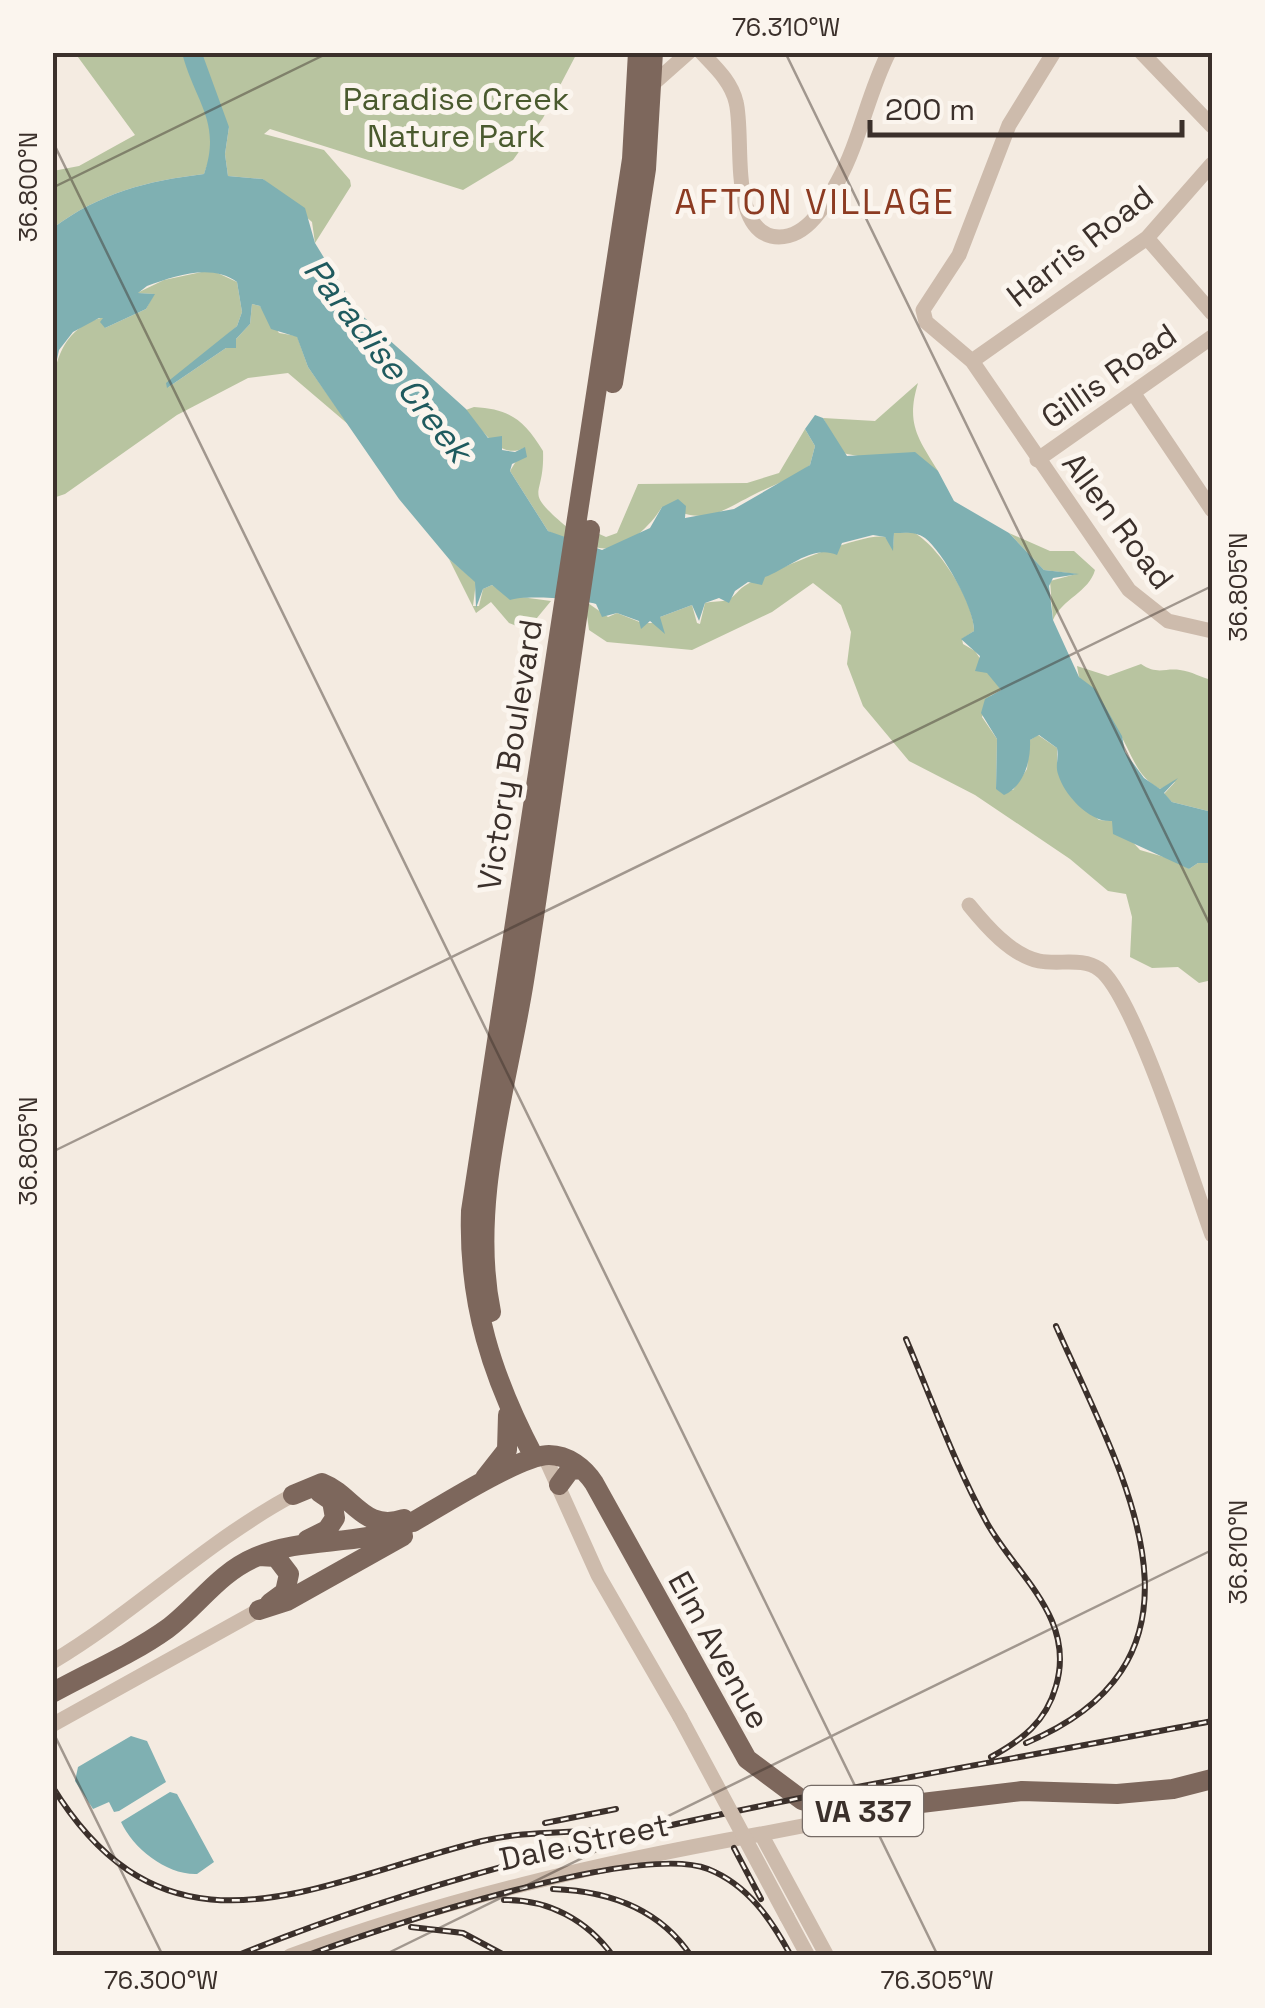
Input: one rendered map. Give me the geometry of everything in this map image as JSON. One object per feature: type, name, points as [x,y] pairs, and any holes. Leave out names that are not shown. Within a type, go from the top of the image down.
[{"type":"main road","name":"Victory Boulevard","points":[[539,1456],[504,1399],[485,1346],[478,1265],[525,978],[641,77],[653,53]]},
{"type":"main road","name":"Victory Boulevard","points":[[478,1265],[503,1366],[539,1456]]},
{"type":"main road","points":[[472,1489],[497,1468],[507,1450],[510,1428],[504,1399]]},
{"type":"main road","points":[[258,1610],[287,1601],[409,1524],[539,1456],[566,1459],[582,1469]]},
{"type":"main road","points":[[562,1493],[570,1470],[582,1469]]},
{"type":"main road","name":"Elm Avenue","points":[[582,1469],[746,1759],[783,1790],[830,1810],[858,1812],[1022,1792],[1117,1794],[1173,1789],[1212,1780]]},
{"type":"main road","points":[[293,1495],[322,1483],[376,1521],[409,1524]]},
{"type":"main road","points":[[61,1688],[168,1628],[219,1580],[253,1558],[327,1530],[335,1509],[329,1497],[320,1492],[293,1495]]},
{"type":"main road","points":[[347,1502],[354,1538]]},
{"type":"main road","points":[[296,1543],[354,1538],[409,1524]]},
{"type":"main road","points":[[253,1558],[280,1560],[290,1579],[281,1596],[258,1610]]},
{"type":"street","points":[[641,77],[689,52]]},
{"type":"street","points":[[701,52],[728,82],[737,104],[744,207],[756,227],[781,237],[803,230],[840,178],[889,52]]},
{"type":"street","name":"Allen Road","points":[[1054,52],[1009,125],[959,255],[923,310],[926,322],[972,362],[1117,576],[1142,604],[1168,621],[1212,632]]},
{"type":"street","points":[[1141,52],[1212,126]]},
{"type":"street","name":"Harris Road","points":[[972,362],[1147,238],[1212,164]]},
{"type":"street","points":[[1147,238],[1212,313]]},
{"type":"street","name":"Gillis Road","points":[[1036,460],[1212,337]]},
{"type":"street","points":[[1134,394],[1212,510]]},
{"type":"street","points":[[969,905],[992,933],[1037,961],[1082,963],[1099,969],[1113,985],[1156,1070],[1168,1116],[1212,1234]]},
{"type":"street","points":[[539,1456],[562,1493],[606,1590],[630,1624],[808,1956]]},
{"type":"street","points":[[52,1662],[127,1615],[216,1546],[293,1495]]},
{"type":"street","points":[[52,1724],[258,1610]]},
{"type":"street","name":"Dale Street","points":[[290,1956],[396,1916],[544,1876],[823,1822],[830,1810]]},
{"type":"street","points":[[761,1834],[826,1956]]},
{"type":"green space","name":"Paradise Creek Nature Park","points":[[75,53],[577,53],[543,118],[513,160],[463,190],[270,129],[264,134],[324,150],[350,180],[351,186],[315,243],[312,222],[263,179],[228,176],[225,154],[229,127],[210,121],[214,146],[204,174],[163,180],[106,197],[53,228],[53,171],[79,166],[135,135]]},
{"type":"green space","points":[[211,270],[237,282],[242,312],[237,326],[167,388],[226,348],[235,348],[236,339],[250,324],[252,304],[260,306],[279,333],[297,336],[308,367],[349,425],[288,373],[248,378],[177,415],[65,494],[53,498],[54,376],[69,339],[83,326],[104,317],[105,328],[146,309],[154,294],[137,293],[164,280]]},
{"type":"green space","points":[[918,383],[913,409],[916,429],[938,471],[842,453],[823,418],[875,421]]},
{"type":"green space","points":[[474,407],[497,410],[515,418],[536,440],[543,451],[538,493],[545,506],[569,529],[567,541],[548,531],[510,471],[524,448],[515,451],[498,446],[463,411]]},
{"type":"green space","points":[[805,429],[815,446],[810,465],[797,474],[710,515],[690,515],[662,507],[642,531],[624,543],[595,547],[597,533],[606,537],[617,533],[638,484],[747,483],[779,473]]},
{"type":"green space","points":[[913,532],[933,549],[962,590],[974,631],[962,639],[963,644],[975,651],[1001,690],[990,696],[982,717],[997,739],[996,789],[1013,790],[1027,769],[1030,740],[1038,735],[1057,748],[1057,766],[1085,808],[1099,820],[1113,821],[1140,850],[1178,861],[1189,869],[1198,863],[1212,863],[1212,980],[1199,983],[1178,967],[1152,968],[1130,957],[1132,917],[1126,894],[1108,891],[1070,859],[975,795],[909,761],[863,706],[847,664],[851,632],[841,605],[813,583],[772,612],[692,650],[607,642],[589,630],[585,601],[608,617],[617,613],[642,623],[660,623],[660,617],[692,605],[700,624],[705,603],[728,600],[744,586],[774,571],[858,540],[885,537],[893,547],[894,533]]},
{"type":"green space","points":[[1009,533],[1050,551],[1074,551],[1095,570],[1053,620],[1050,581],[1076,574],[1044,570]]},
{"type":"green space","points":[[449,559],[476,582],[473,606],[479,606],[483,589],[492,585],[507,595],[551,601],[527,630],[509,623],[491,602],[476,613]]},
{"type":"green space","points":[[1141,664],[1212,680],[1212,812],[1172,802],[1164,794],[1175,782],[1160,789],[1145,778],[1079,677],[1077,666],[1108,676]]},
{"type":"water","name":"Paradise Creek","points":[[182,53],[202,53],[229,127],[225,154],[228,176],[263,179],[305,208],[315,243],[356,310],[466,409],[488,438],[502,436],[502,450],[515,452],[525,447],[527,457],[512,464],[510,471],[548,531],[602,550],[650,528],[662,507],[678,499],[686,506],[685,518],[734,509],[810,465],[815,446],[805,429],[815,415],[823,418],[847,456],[915,452],[938,471],[954,501],[1009,533],[1044,570],[1079,574],[1053,578],[1049,586],[1053,620],[1079,677],[1095,689],[1122,736],[1125,752],[1144,778],[1160,789],[1178,778],[1164,793],[1172,802],[1212,812],[1212,863],[1198,863],[1189,869],[1113,834],[1112,821],[1087,813],[1072,799],[1058,774],[1057,748],[1039,735],[1030,740],[1027,764],[1017,786],[1004,795],[996,789],[997,739],[981,713],[985,699],[1001,690],[987,673],[975,671],[980,656],[961,639],[974,631],[964,596],[949,568],[921,536],[894,533],[893,551],[885,537],[873,535],[842,543],[837,555],[809,555],[765,577],[762,585],[748,582],[735,591],[729,603],[719,598],[705,603],[699,621],[692,605],[660,617],[665,634],[650,621],[641,629],[639,621],[617,613],[602,617],[596,604],[551,598],[510,600],[492,585],[483,589],[476,608],[475,582],[449,559],[399,499],[308,367],[297,337],[271,329],[260,306],[252,304],[250,324],[236,339],[236,348],[226,348],[167,388],[166,383],[237,326],[242,312],[237,282],[227,276],[193,273],[147,286],[138,293],[155,294],[146,309],[105,328],[100,322],[103,318],[99,318],[73,332],[59,350],[53,379],[53,228],[124,190],[204,174],[209,156],[208,126]]},
{"type":"water","points":[[131,1736],[147,1741],[166,1782],[119,1811],[114,1812],[109,1802],[93,1809],[75,1781],[78,1767]]},
{"type":"water","points":[[170,1792],[177,1794],[214,1862],[197,1874],[162,1865],[134,1841],[121,1822]]},
{"type":"railway","points":[[1026,1743],[1089,1706],[1127,1662],[1143,1611],[1143,1556],[1129,1499],[1056,1326]]},
{"type":"railway","points":[[906,1339],[975,1501],[1040,1599],[1058,1639],[1056,1686],[1046,1710],[1023,1737],[991,1757]]},
{"type":"railway","points":[[236,1956],[354,1912],[595,1843],[841,1790],[1212,1721]]},
{"type":"railway","points":[[52,1786],[97,1844],[145,1880],[195,1897],[248,1900],[304,1891],[496,1838],[597,1830]]},
{"type":"railway","points":[[545,1823],[616,1809]]},
{"type":"railway","points":[[734,1848],[761,1899]]},
{"type":"railway","points":[[306,1956],[510,1891],[627,1867],[674,1864],[708,1869],[735,1884],[766,1916],[791,1956]]},
{"type":"railway","points":[[553,1889],[594,1894],[631,1905],[664,1926],[691,1956]]},
{"type":"railway","points":[[504,1900],[536,1903],[565,1914],[591,1932],[613,1956]]},
{"type":"railway","points":[[411,1927],[463,1933],[506,1956]]},
{"type":"district","name":"AFTON VILLAGE","points":[[815,202]]}]
